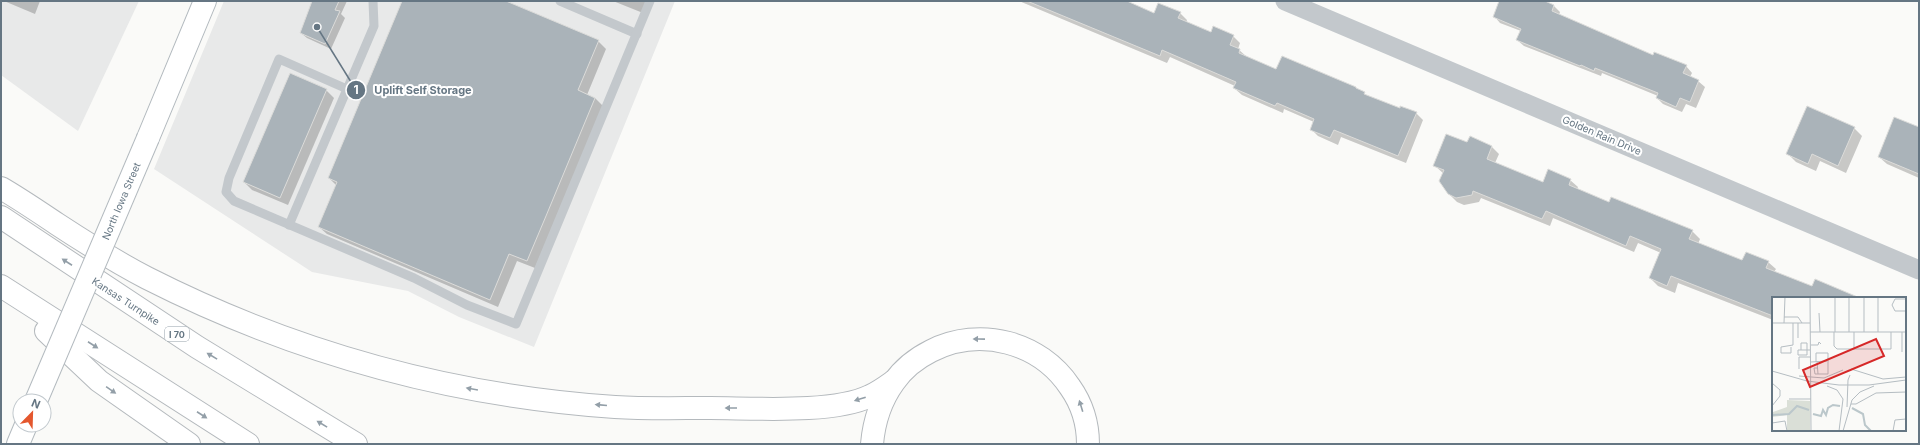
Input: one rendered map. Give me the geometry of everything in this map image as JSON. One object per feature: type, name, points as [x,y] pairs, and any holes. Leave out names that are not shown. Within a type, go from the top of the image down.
[{"type":"main road","name":"North Iowa Street","points":[[39,393],[205,1]]},
{"type":"main road","points":[[1,188],[144,277],[196,302],[248,325],[318,350],[439,383],[558,402],[617,407],[818,407],[848,403],[870,396],[894,381],[917,358],[945,344],[976,338],[1007,341],[1036,354],[1061,374],[1079,400],[1089,439]]},
{"type":"main road","name":"Kansas Turnpike","points":[[1,217],[197,347],[356,444]]},
{"type":"main road","points":[[1,286],[99,382],[189,444]]},
{"type":"main road","points":[[1,286],[248,444]]},
{"type":"main road","points":[[872,444],[878,410],[894,381]]},
{"type":"main road","points":[[18,444],[23,433]]},
{"type":"street","name":"Golden Rain Drive","points":[[1285,1],[1322,8],[1919,270]]},
{"type":"lane","points":[[289,225],[374,26],[373,1]]},
{"type":"lane","points":[[560,1],[637,34]]},
{"type":"lane","points":[[347,89],[279,59],[229,178],[226,192],[234,201],[414,278],[467,305],[516,324],[650,1]]},
{"type":"shaded area","points":[[1,1],[139,1],[78,131],[1,75]]},
{"type":"shaded area","points":[[224,1],[675,1],[534,347],[459,317],[408,291],[312,272],[154,169]]},
{"type":"building","points":[[312,1],[339,1],[335,10],[340,11],[325,44],[300,33]]},
{"type":"building","points":[[402,1],[506,1],[599,40],[578,90],[595,98],[546,216],[527,261],[509,254],[490,300],[318,227],[337,182],[328,178]]},
{"type":"building","points":[[1027,1],[1127,1],[1154,13],[1158,3],[1181,12],[1178,18],[1211,32],[1213,26],[1234,35],[1230,45],[1240,49],[1239,53],[1276,69],[1282,56],[1356,87],[1365,92],[1364,94],[1400,108],[1400,106],[1417,112],[1398,156],[1334,130],[1330,138],[1310,130],[1314,119],[1277,103],[1275,106],[1233,88],[1236,82],[1162,50],[1160,56]]},
{"type":"building","points":[[1499,1],[1545,1],[1554,5],[1552,11],[1653,55],[1654,52],[1687,65],[1683,73],[1699,80],[1690,102],[1680,98],[1676,107],[1656,98],[1658,93],[1595,68],[1594,71],[1581,65],[1580,66],[1516,40],[1521,29],[1493,17]]},
{"type":"building","points":[[290,73],[327,89],[280,198],[243,182]]},
{"type":"building","points":[[1807,106],[1855,127],[1838,166],[1812,154],[1808,164],[1786,154]]},
{"type":"building","points":[[1894,117],[1919,127],[1919,174],[1878,157]]},
{"type":"building","points":[[1446,134],[1467,142],[1470,136],[1492,146],[1487,159],[1543,182],[1548,169],[1571,179],[1569,185],[1609,202],[1611,197],[1693,230],[1689,239],[1742,260],[1746,252],[1769,261],[1766,268],[1812,286],[1815,279],[1858,297],[1772,297],[1772,316],[1671,276],[1667,286],[1649,278],[1661,249],[1630,236],[1626,246],[1546,211],[1542,219],[1473,191],[1472,195],[1456,198],[1448,194],[1439,181],[1444,170],[1433,166]]},
{"type":"place","name":"Uplift Self Storage","points":[[317,27]]}]
